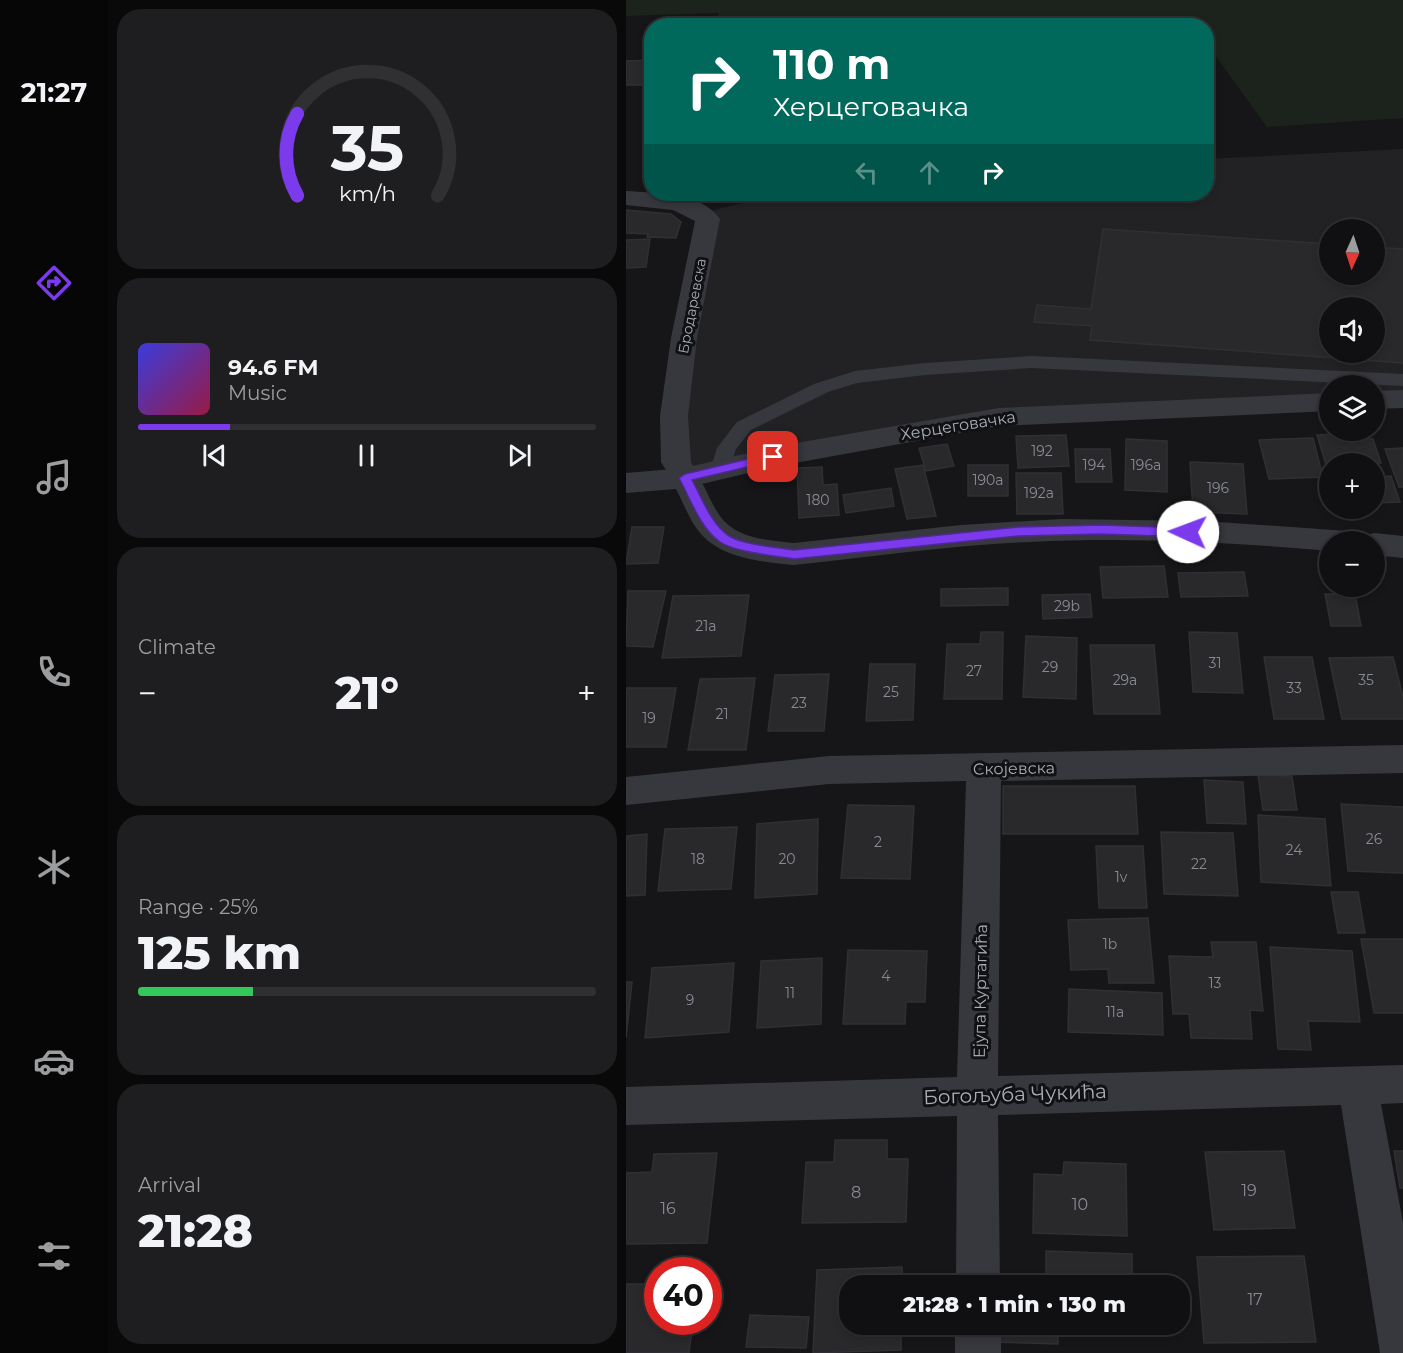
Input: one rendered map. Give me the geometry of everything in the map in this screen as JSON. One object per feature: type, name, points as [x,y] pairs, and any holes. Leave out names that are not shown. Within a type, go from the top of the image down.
[{"type":"street","name":"Бродаревска","points":[[626,198],[644,199]]},
{"type":"street","name":"Бродаревска","points":[[664,201],[686,207],[708,219],[684,338],[674,416],[676,462],[685,478]]},
{"type":"street","points":[[1385,400],[1403,399]]},
{"type":"street","name":"Херцеговачка","points":[[626,483],[685,478],[773,457],[999,417],[1319,402]]},
{"type":"street","points":[[685,478],[712,526],[725,539],[764,550],[794,554],[998,533],[1061,530],[1222,534],[1319,540]]},
{"type":"street","points":[[1385,545],[1403,547]]},
{"type":"street","name":"Скојевска","points":[[626,791],[829,770],[984,769],[1403,759]]},
{"type":"street","name":"Ејупа Куртагића","points":[[978,1275],[977,1095],[984,769]]},
{"type":"street","name":"Богољуба Чукића","points":[[626,1106],[1403,1084]]},
{"type":"street","points":[[1358,1086],[1403,1353]]},
{"type":"street","points":[[978,1335],[978,1353]]},
{"type":"lane","points":[[720,470],[727,448],[744,426],[821,388],[855,378],[925,369],[1032,362],[1403,380]]},
{"type":"shaded area","points":[[626,0],[1403,0],[1403,118],[1267,127],[1214,54],[1214,18],[719,18],[718,13],[626,16]]},
{"type":"shaded area","points":[[1403,149],[1403,399],[1385,400],[1385,375],[1319,375],[1319,402],[999,417],[685,478],[674,444],[701,213],[752,201],[1214,201],[1214,159]]},
{"type":"building","points":[[644,60],[644,85],[626,85],[626,61]]},
{"type":"building","points":[[626,210],[671,214],[681,222],[676,238],[647,237],[648,234],[626,233]]},
{"type":"building","points":[[1103,229],[1319,243],[1319,285],[1385,285],[1385,248],[1404,249],[1404,363],[1385,362],[1385,297],[1319,297],[1319,357],[1090,340],[1092,326],[1034,322],[1037,305],[1091,309]]},
{"type":"building","points":[[650,239],[646,267],[626,268],[626,240]]},
{"type":"building","points":[[1066,435],[1069,466],[1018,468],[1016,436]]},
{"type":"building","points":[[1317,435],[1319,435],[1319,441],[1374,441],[1378,453],[1322,453]]},
{"type":"building","points":[[1313,438],[1319,461],[1319,477],[1269,479],[1259,440]]},
{"type":"building","points":[[1126,439],[1167,441],[1167,492],[1125,490]]},
{"type":"building","points":[[947,444],[954,466],[926,471],[919,448]]},
{"type":"building","points":[[1403,448],[1404,487],[1399,487],[1385,449]]},
{"type":"building","points":[[1075,449],[1110,449],[1112,482],[1076,482]]},
{"type":"building","points":[[1190,462],[1243,464],[1247,514],[1193,512]]},
{"type":"building","points":[[923,465],[936,516],[907,519],[895,469]]},
{"type":"building","points":[[968,465],[1008,465],[1008,496],[968,496]]},
{"type":"building","points":[[822,467],[823,485],[837,484],[839,515],[799,518],[797,468]]},
{"type":"building","points":[[1016,473],[1061,473],[1063,514],[1017,514]]},
{"type":"building","points":[[1385,476],[1391,476],[1400,502],[1385,503]]},
{"type":"building","points":[[891,488],[894,506],[846,513],[843,495]]},
{"type":"building","points":[[632,527],[664,527],[658,563],[626,564]]},
{"type":"building","points":[[1164,566],[1168,597],[1103,598],[1100,567]]},
{"type":"building","points":[[1244,572],[1248,596],[1181,597],[1178,573]]},
{"type":"building","points":[[1008,588],[1008,605],[941,606],[941,589]]},
{"type":"building","points":[[628,591],[666,591],[653,647],[626,646]]},
{"type":"building","points":[[1090,594],[1092,617],[1043,619],[1042,595]]},
{"type":"building","points":[[749,595],[741,656],[662,658],[673,596]]},
{"type":"building","points":[[1326,597],[1356,597],[1361,626],[1331,626]]},
{"type":"building","points":[[981,632],[1003,632],[1002,699],[944,699],[947,644],[980,644]]},
{"type":"building","points":[[1189,632],[1237,633],[1243,693],[1193,692]]},
{"type":"building","points":[[1026,636],[1077,638],[1076,699],[1023,697]]},
{"type":"building","points":[[1090,645],[1154,645],[1160,714],[1094,714]]},
{"type":"building","points":[[1264,657],[1312,657],[1324,719],[1274,719]]},
{"type":"building","points":[[1393,657],[1404,701],[1404,719],[1342,719],[1329,658]]},
{"type":"building","points":[[870,664],[915,664],[913,720],[866,721]]},
{"type":"building","points":[[829,674],[824,731],[768,731],[775,675]]},
{"type":"building","points":[[755,678],[746,750],[688,750],[700,679]]},
{"type":"building","points":[[626,688],[676,688],[666,747],[626,747]]},
{"type":"building","points":[[1258,775],[1292,776],[1297,810],[1263,810]]},
{"type":"building","points":[[1204,780],[1243,782],[1246,824],[1207,823]]},
{"type":"building","points":[[1003,786],[1135,786],[1138,834],[1003,834]]},
{"type":"building","points":[[1341,804],[1404,807],[1404,873],[1348,871]]},
{"type":"building","points":[[848,805],[914,806],[910,879],[841,878]]},
{"type":"building","points":[[1258,815],[1325,819],[1331,886],[1261,882]]},
{"type":"building","points":[[818,819],[817,894],[755,898],[757,824]]},
{"type":"building","points":[[737,827],[731,889],[658,891],[665,829]]},
{"type":"building","points":[[1161,832],[1233,833],[1238,896],[1164,894]]},
{"type":"building","points":[[647,834],[645,895],[626,896],[626,836]]},
{"type":"building","points":[[1096,846],[1143,846],[1147,908],[1099,908]]},
{"type":"building","points":[[1331,892],[1358,892],[1365,933],[1338,933]]},
{"type":"building","points":[[1148,918],[1154,983],[1109,983],[1108,969],[1071,970],[1068,920]]},
{"type":"building","points":[[1361,939],[1404,939],[1404,1013],[1374,1013]]},
{"type":"building","points":[[1211,942],[1256,942],[1263,1011],[1250,1010],[1252,1039],[1191,1038],[1189,1014],[1173,1014],[1169,956],[1213,957]]},
{"type":"building","points":[[1270,947],[1352,951],[1360,1022],[1308,1021],[1311,1050],[1278,1049]]},
{"type":"building","points":[[848,950],[927,951],[925,1002],[906,1002],[905,1024],[843,1024]]},
{"type":"building","points":[[822,958],[821,1024],[757,1028],[761,961]]},
{"type":"building","points":[[734,963],[729,1032],[645,1038],[652,968]]},
{"type":"building","points":[[626,982],[632,982],[626,1038]]},
{"type":"building","points":[[1069,989],[1162,993],[1163,1035],[1068,1032]]},
{"type":"building","points":[[835,1140],[887,1140],[887,1159],[908,1159],[906,1222],[802,1223],[806,1162],[834,1162]]},
{"type":"building","points":[[1284,1151],[1295,1228],[1214,1230],[1205,1152]]},
{"type":"building","points":[[1394,1151],[1404,1151],[1404,1188],[1400,1188]]},
{"type":"building","points":[[717,1153],[707,1243],[626,1244],[626,1173],[652,1172],[654,1154]]},
{"type":"building","points":[[1064,1162],[1126,1164],[1127,1236],[1033,1233],[1034,1174],[1063,1175]]},
{"type":"building","points":[[1046,1251],[1132,1254],[1132,1275],[1046,1275]]},
{"type":"building","points":[[1304,1256],[1316,1342],[1204,1343],[1197,1257]]},
{"type":"building","points":[[902,1267],[902,1275],[839,1275],[839,1335],[901,1335],[901,1350],[813,1353],[817,1270]]},
{"type":"building","points":[[626,1284],[644,1284],[644,1335],[691,1335],[689,1353],[626,1353]]},
{"type":"building","points":[[750,1315],[809,1317],[806,1348],[746,1347]]},
{"type":"building","points":[[992,1335],[1058,1335],[1058,1344],[992,1342]]},
{"type":"route","points":[[773,457],[685,478],[704,514],[725,539],[764,550],[794,554],[998,533],[1061,530],[1188,532]]}]
